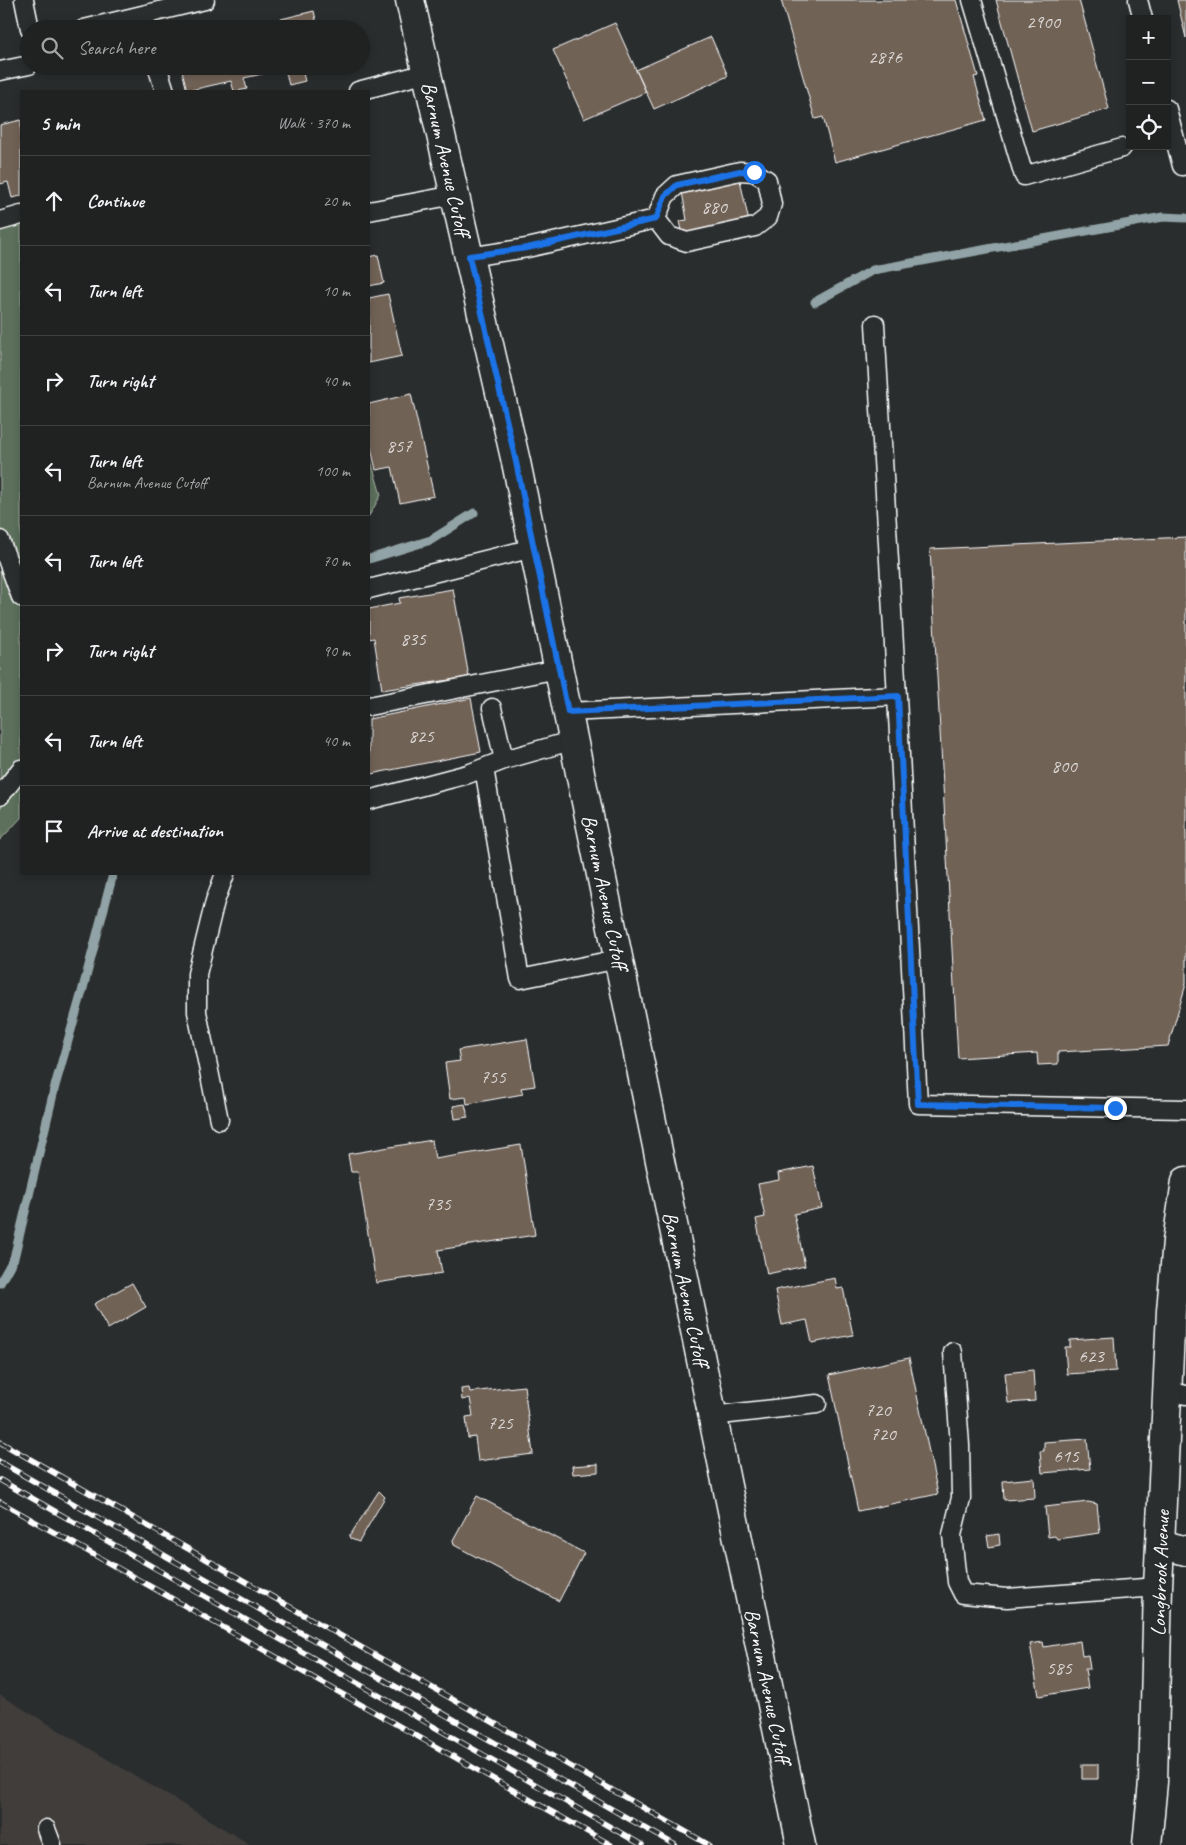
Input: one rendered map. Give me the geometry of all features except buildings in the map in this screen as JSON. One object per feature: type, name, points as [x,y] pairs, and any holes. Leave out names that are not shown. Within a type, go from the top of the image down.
[{"type":"main road","name":"Barnum Avenue Cutoff","points":[[410,0],[516,462],[801,1845]]},
{"type":"main road","name":"Longbrook Avenue","points":[[1147,1845],[1153,1782],[1158,1587],[1173,1548],[1177,1393],[1171,1311],[1177,1241],[1186,1181]]},
{"type":"lane","points":[[24,0],[28,20]]},
{"type":"lane","points":[[148,20],[205,0]]},
{"type":"lane","points":[[972,0],[1024,176],[1122,148]]},
{"type":"lane","points":[[1138,0],[1142,15]]},
{"type":"lane","points":[[0,71],[20,67]]},
{"type":"lane","points":[[362,90],[427,73]]},
{"type":"lane","points":[[160,75],[165,90]]},
{"type":"lane","points":[[1171,124],[1182,166]]},
{"type":"lane","points":[[740,171],[754,172],[767,180],[772,204],[768,217],[755,227],[687,242],[669,236],[656,219],[665,196],[677,185],[740,171]]},
{"type":"lane","points":[[370,211],[454,194]]},
{"type":"lane","points":[[0,222],[20,215]]},
{"type":"lane","points":[[469,256],[527,248],[656,219]]},
{"type":"lane","points":[[875,324],[898,696],[918,1104],[1186,1109]]},
{"type":"lane","points":[[0,540],[20,594]]},
{"type":"lane","points":[[370,589],[533,548]]},
{"type":"lane","points":[[370,706],[558,669]]},
{"type":"lane","points":[[568,712],[898,696]]},
{"type":"lane","points":[[492,708],[504,760]]},
{"type":"lane","points":[[370,800],[468,774],[504,760],[574,740]]},
{"type":"lane","points":[[484,768],[520,979],[619,959]]},
{"type":"lane","points":[[0,796],[20,770]]},
{"type":"lane","points":[[219,1120],[198,1012],[197,974],[215,901],[225,875]]},
{"type":"lane","points":[[953,1352],[960,1445],[961,1498],[952,1534],[957,1582],[964,1594],[1007,1598],[1158,1587]]},
{"type":"lane","points":[[712,1416],[816,1404]]},
{"type":"shaded area","points":[[0,1695],[251,1845],[0,1845]]},
{"type":"green space","points":[[20,209],[20,819],[0,840],[0,216]]},
{"type":"green space","points":[[370,457],[381,495],[370,514]]},
{"type":"waterway","points":[[815,302],[873,270],[1163,217],[1186,218]]},
{"type":"waterway","points":[[370,559],[431,540],[474,513]]},
{"type":"waterway","points":[[0,1283],[14,1258],[55,1086],[113,875]]},
{"type":"railway","points":[[0,1442],[709,1845]]},
{"type":"railway","points":[[0,1462],[675,1845]]},
{"type":"railway","points":[[0,1480],[642,1845]]},
{"type":"railway","points":[[0,1502],[611,1845]]},
{"type":"route","points":[[754,172],[740,171],[677,185],[665,196],[656,219],[527,248],[469,256],[516,462],[568,712],[898,696],[918,1104],[1115,1108]]}]
